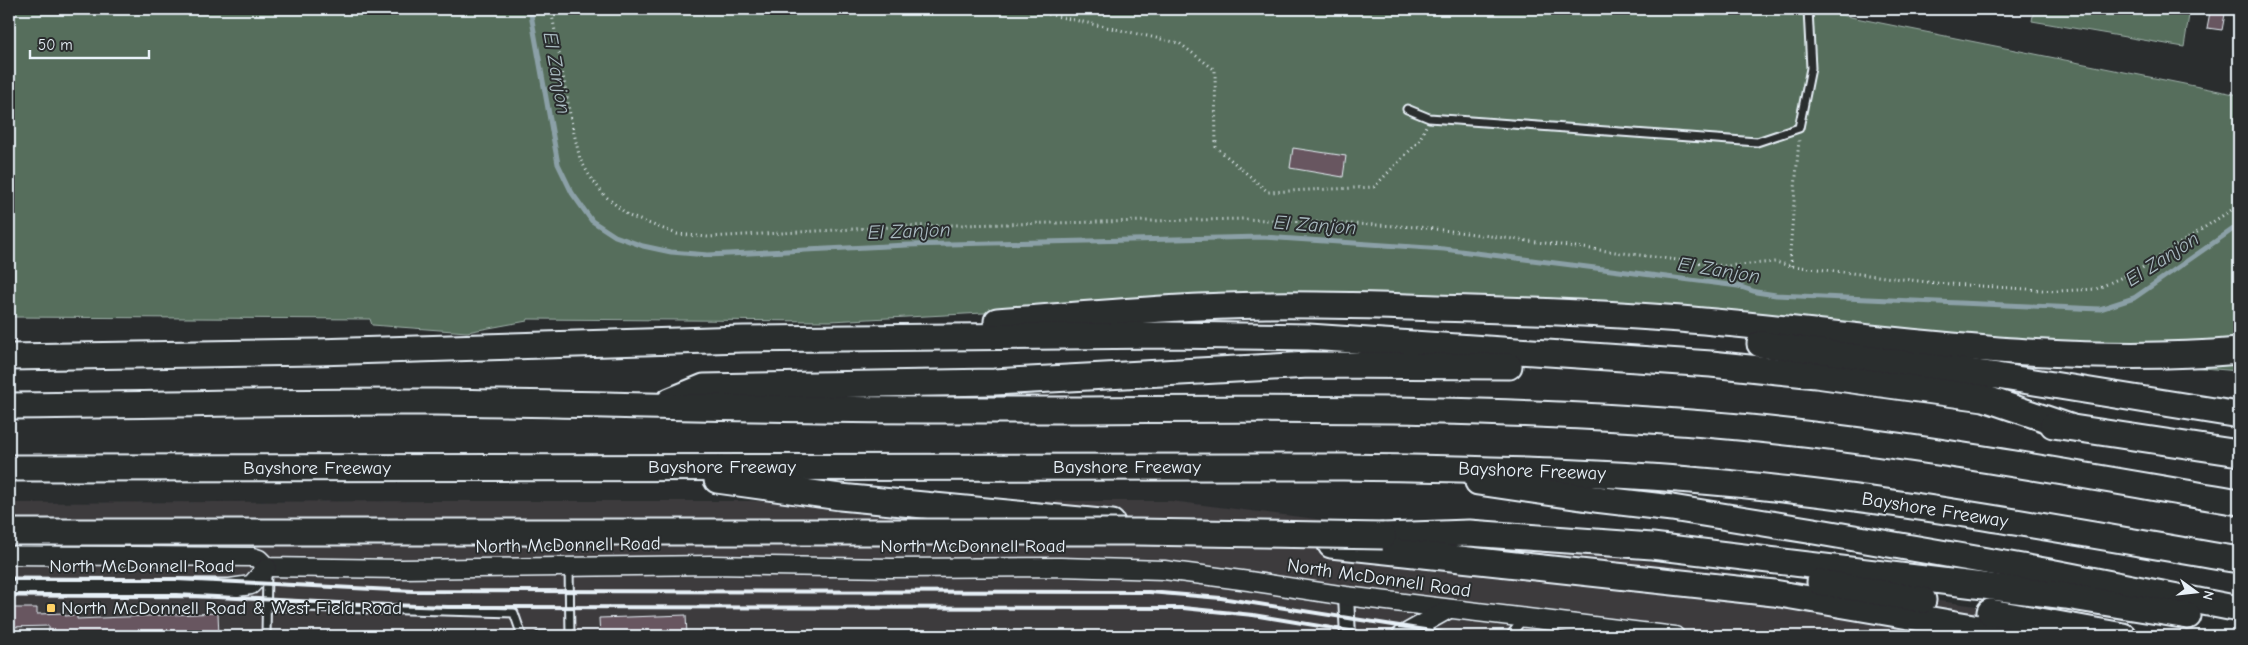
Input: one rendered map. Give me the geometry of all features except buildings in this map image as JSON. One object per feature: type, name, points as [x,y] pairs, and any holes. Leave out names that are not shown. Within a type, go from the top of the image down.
[{"type":"highway","points":[[743,339],[1162,310],[1264,305],[1347,305],[1662,317],[2019,353],[2148,355],[2239,351]]},
{"type":"highway","points":[[1347,305],[1624,330],[1769,346],[1997,376],[2239,415]]},
{"type":"highway","points":[[9,357],[317,352],[743,339],[1166,335],[1309,337],[1429,343],[1711,364],[1854,380],[1984,398],[2070,427]]},
{"type":"highway","points":[[658,405],[704,387],[994,382],[1310,364],[1497,365],[1647,375],[1830,393],[2239,453]]},
{"type":"highway","points":[[9,406],[429,402],[923,410],[1451,411],[1613,417],[1770,430],[1888,444],[2239,502]]},
{"type":"highway","points":[[1374,467],[1595,499],[1672,508],[1814,531],[2050,572],[2239,609]]},
{"type":"highway","name":"Bayshore Freeway","points":[[9,468],[1374,467],[1558,471],[1675,478],[1790,489],[1950,511],[2239,560]]},
{"type":"highway","points":[[631,468],[840,497],[1407,552],[1774,592],[2026,636]]},
{"type":"highway","points":[[9,532],[1137,532],[1383,536],[1653,557],[1717,559],[2066,596],[2239,624]]},
{"type":"highway","points":[[1717,559],[2123,636]]},
{"type":"street","name":"North McDonnell Road","points":[[9,555],[253,557],[267,567],[401,569],[711,565],[1164,570],[1346,596],[1675,636]]},
{"type":"street","name":"North McDonnell Road","points":[[9,588],[230,588],[251,585],[267,567]]},
{"type":"street","points":[[1346,596],[1348,636]]},
{"type":"street","points":[[1401,636],[1449,609]]},
{"type":"lane","points":[[1407,109],[1429,118],[1757,142],[1800,128],[1811,68],[1808,9]]},
{"type":"lane","points":[[539,636],[570,636],[569,566]]},
{"type":"lane","points":[[266,636],[267,567]]},
{"type":"lane","points":[[267,606],[514,613],[522,636]]},
{"type":"lane","points":[[1510,636],[1524,618]]},
{"type":"path","points":[[551,9],[580,159],[604,195],[629,216],[677,234],[708,237],[909,226],[1244,219],[1419,227],[1725,266],[1775,262],[1792,266],[1936,284],[2056,291],[2096,289],[2142,268],[2239,205]]},
{"type":"path","points":[[1024,9],[1179,43],[1208,64],[1215,70],[1216,147],[1268,192],[1374,187],[1419,141],[1429,118]]},
{"type":"path","points":[[1792,266],[1790,252],[1800,128]]},
{"type":"shaded area","points":[[1171,501],[1486,540],[2014,611],[2083,636],[9,636],[9,503]]},
{"type":"green space","points":[[9,9],[1811,9],[2239,95],[2239,371],[1599,318],[1253,299],[830,321],[528,319],[527,321],[467,332],[372,325],[370,319],[9,317]]},
{"type":"green space","points":[[2034,9],[2190,9],[2184,47],[2032,21]]},
{"type":"waterway","name":"El Zanjon","points":[[530,9],[558,164],[572,193],[592,221],[615,236],[643,246],[671,252],[708,255],[907,245],[1263,237],[1444,249],[1738,286],[1756,292],[1776,295],[2100,309],[2134,298],[2239,225]]},
{"type":"railway","points":[[9,579],[176,579],[413,591],[1149,592],[1221,598],[1463,636]]},
{"type":"railway","points":[[9,595],[176,595],[448,607],[1183,608],[1253,615],[1380,636]]},
{"type":"place","name":"North McDonnell Road & West Field Road","points":[[51,608]]}]
